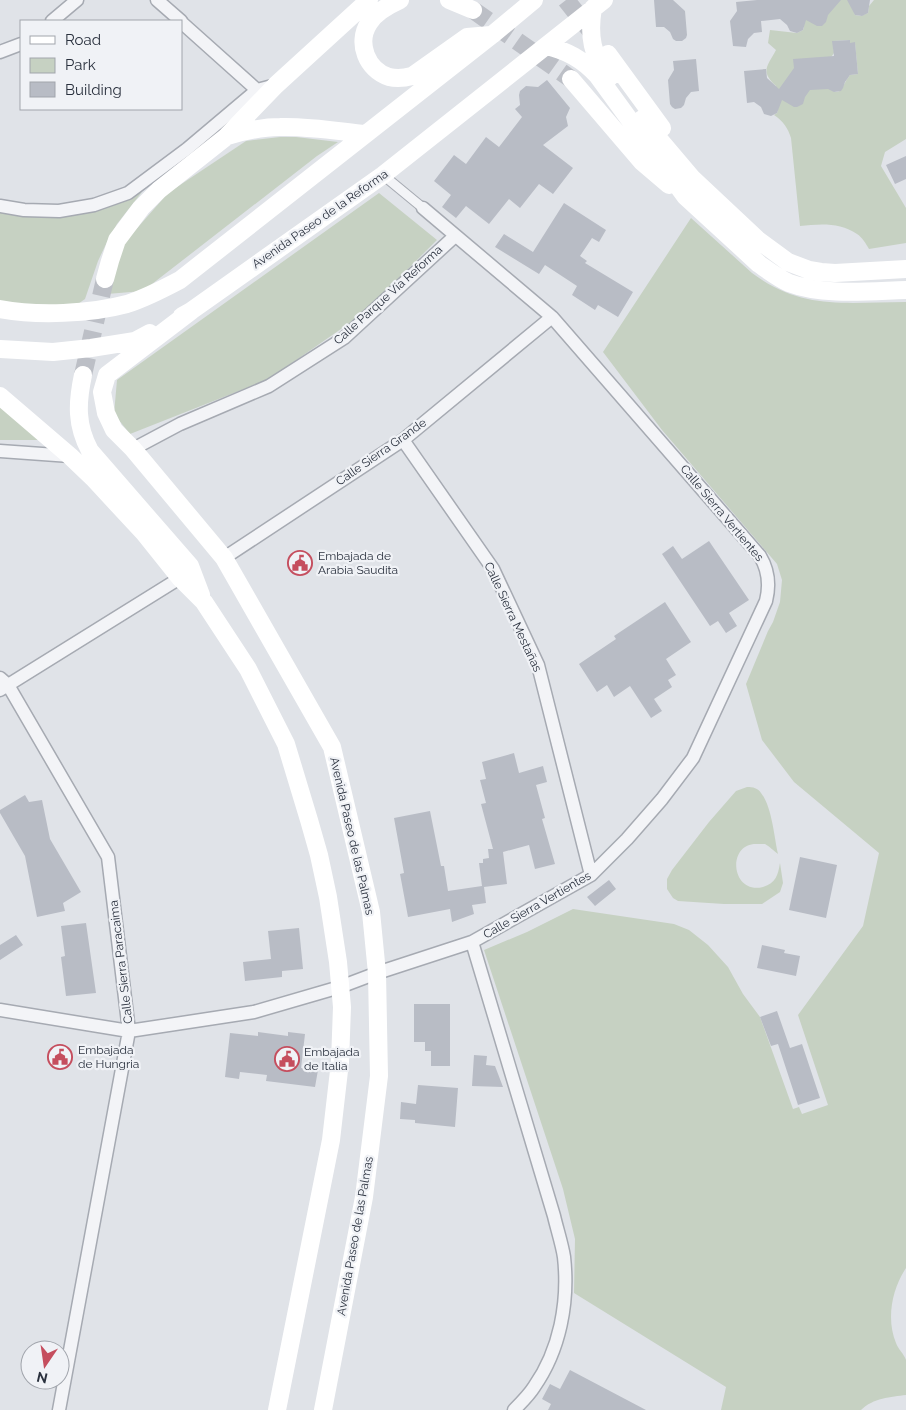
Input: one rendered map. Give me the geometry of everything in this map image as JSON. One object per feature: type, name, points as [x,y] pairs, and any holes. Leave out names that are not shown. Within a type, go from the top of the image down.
[{"type":"main road","points":[[105,279],[118,240],[141,208],[160,190],[226,137],[276,85],[369,0]]},
{"type":"main road","points":[[400,0],[384,9],[370,21],[364,35],[364,50],[370,63],[375,69],[389,77],[405,78],[412,76],[467,37],[492,35]]},
{"type":"main road","points":[[449,0],[473,10]]},
{"type":"main road","points":[[0,309],[37,313],[76,312],[126,304],[180,280],[534,0]]},
{"type":"main road","points":[[598,4],[591,27],[598,61],[643,121],[692,178],[758,240],[779,256],[797,266],[815,271],[835,273],[906,269]]},
{"type":"main road","name":"Avenida Paseo de la Reforma","points":[[0,349],[52,352],[136,341],[191,311],[384,175],[598,4]]},
{"type":"main road","points":[[599,40],[668,136],[692,178]]},
{"type":"main road","points":[[547,46],[574,55],[593,71],[685,196]]},
{"type":"main road","points":[[571,79],[642,162],[662,180],[685,196],[759,264],[779,278],[804,288],[827,291],[906,290]]},
{"type":"main road","points":[[226,137],[252,130],[279,127],[365,134]]},
{"type":"main road","name":"Avenida Paseo de las Palmas","points":[[191,311],[107,375],[102,392],[106,413],[114,430],[133,449],[224,558],[332,747],[371,912],[377,973],[379,1076],[364,1197],[323,1410]]},
{"type":"main road","points":[[83,375],[79,392],[78,410],[80,428],[84,440],[90,451],[190,566],[204,602]]},
{"type":"main road","points":[[0,396],[93,478],[144,534],[180,578],[204,602],[248,669],[286,744],[310,820],[328,897],[338,962],[342,1007],[340,1062],[331,1140],[278,1410]]},
{"type":"street","points":[[53,20],[77,0]]},
{"type":"street","points":[[157,0],[179,20]]},
{"type":"street","points":[[182,23],[257,90]]},
{"type":"street","points":[[0,52],[20,44]]},
{"type":"street","points":[[0,206],[24,210],[59,211],[94,205],[128,193],[187,149],[257,90],[276,85]]},
{"type":"street","name":"Calle Sierra Vertientes","points":[[0,1010],[129,1031],[254,1012],[340,987],[472,942],[591,875],[627,839],[662,799],[693,758],[766,601],[769,583],[765,565],[760,556],[552,317],[384,175]]},
{"type":"street","name":"Calle Parque Vía Reforma","points":[[133,449],[180,424],[269,386],[344,338],[455,236]]},
{"type":"street","name":"Calle Sierra Grande","points":[[224,558],[403,440],[552,317]]},
{"type":"street","name":"Calle Sierra Mestañas","points":[[403,440],[493,569],[538,665],[591,875]]},
{"type":"street","points":[[0,450],[70,456]]},
{"type":"street","points":[[3,684],[180,578]]},
{"type":"street","name":"Calle Sierra Paracaima","points":[[3,684],[108,857],[129,1031],[59,1410]]},
{"type":"street","name":"Calle Sierra Vertientes","points":[[472,942],[551,1206],[564,1257],[565,1297],[559,1335],[547,1366],[534,1388],[514,1410]]},
{"type":"green space","points":[[798,0],[851,0],[855,15],[861,16],[868,13],[869,6],[874,0],[906,0],[906,139],[885,152],[881,166],[906,208],[906,243],[869,249],[859,235],[844,227],[822,224],[800,226],[791,138],[785,125],[774,115],[778,110],[776,86],[768,76],[767,69],[776,50],[768,43],[770,30],[797,33],[803,30]],"holes":[[[850,40],[850,43],[855,43],[858,74],[850,75],[841,90],[834,92],[827,63],[834,53],[833,41]]]},
{"type":"green space","points":[[280,137],[338,142],[317,156],[143,291],[107,294],[125,242],[168,193],[246,141]]},
{"type":"green space","points":[[142,192],[117,224],[107,242],[98,261],[85,299],[75,306],[0,303],[0,211],[113,204]]},
{"type":"green space","points":[[379,193],[437,240],[364,313],[269,379],[130,434],[114,414],[117,380]]},
{"type":"green space","points":[[691,218],[752,273],[789,294],[826,302],[906,302],[906,1268],[894,1295],[891,1324],[896,1343],[906,1360],[906,1395],[888,1397],[871,1403],[861,1410],[721,1410],[726,1387],[574,1293],[575,1239],[563,1189],[484,950],[527,932],[573,909],[674,924],[689,930],[708,945],[728,967],[743,994],[760,1017],[793,1109],[799,1107],[802,1114],[828,1105],[798,1015],[863,926],[879,853],[794,782],[762,740],[746,684],[780,602],[782,580],[777,564],[662,430],[603,352]]},
{"type":"green space","points":[[0,405],[42,440],[0,440]]},
{"type":"green space","points":[[747,787],[760,791],[765,799],[778,854],[765,844],[747,846],[740,851],[736,868],[744,884],[752,887],[763,887],[776,878],[780,863],[783,883],[780,892],[762,904],[678,901],[673,898],[667,889],[667,879],[672,870],[736,791]]},
{"type":"building","points":[[654,0],[673,0],[685,11],[686,38],[682,41],[676,41],[664,27],[656,27]]},
{"type":"building","points":[[757,0],[841,0],[828,15],[826,22],[822,26],[817,26],[806,20],[803,30],[797,33],[790,31],[787,25],[780,19],[761,21],[762,32],[754,33],[748,39],[746,47],[733,46],[730,21],[737,11],[736,2]]},
{"type":"building","points":[[847,0],[870,0],[868,13],[862,16],[855,15]]},
{"type":"building","points":[[850,40],[850,43],[855,42],[858,74],[850,75],[841,91],[834,92],[828,89],[810,90],[803,104],[797,107],[782,100],[777,113],[771,116],[764,114],[761,107],[754,102],[747,103],[744,71],[766,69],[767,78],[779,89],[794,68],[793,59],[834,56],[832,41]]},
{"type":"building","points":[[696,59],[699,91],[691,92],[686,98],[684,105],[681,108],[675,109],[670,104],[668,80],[674,70],[673,61]]},
{"type":"building","points":[[547,80],[570,108],[566,117],[568,126],[543,145],[573,168],[553,194],[539,184],[520,208],[509,199],[489,224],[466,206],[456,218],[442,207],[451,195],[434,181],[454,155],[466,164],[486,137],[499,147],[522,117],[515,109],[520,105],[520,91],[526,86],[538,87]]},
{"type":"building","points":[[906,156],[906,179],[895,184],[886,165]]},
{"type":"building","points":[[564,203],[606,230],[599,242],[592,238],[580,256],[587,261],[585,263],[633,292],[618,317],[598,305],[595,310],[572,295],[577,286],[545,265],[539,274],[495,247],[504,234],[533,252]]},
{"type":"building","points":[[709,541],[749,600],[729,613],[737,626],[726,633],[718,621],[710,626],[662,554],[673,546],[682,559]]},
{"type":"building","points":[[665,602],[691,642],[666,659],[676,675],[668,680],[672,687],[654,699],[662,711],[651,718],[630,686],[614,697],[607,685],[597,692],[579,664],[616,639],[614,636]]},
{"type":"building","points":[[514,753],[519,773],[543,766],[547,782],[536,785],[545,818],[542,819],[555,864],[535,869],[529,845],[503,852],[507,884],[484,887],[486,903],[472,905],[474,914],[452,922],[450,909],[408,917],[400,874],[404,873],[394,818],[430,811],[441,866],[444,866],[448,891],[482,886],[479,863],[483,863],[483,859],[489,858],[488,849],[493,849],[481,804],[486,803],[480,780],[486,779],[482,762]]},
{"type":"building","points":[[25,795],[29,802],[42,800],[50,839],[81,892],[63,903],[65,911],[37,917],[25,856],[0,813],[0,810]]},
{"type":"building","points":[[800,857],[837,865],[826,918],[789,910]]},
{"type":"building","points":[[609,880],[616,889],[595,906],[587,897]]},
{"type":"building","points":[[86,923],[96,993],[66,996],[61,957],[65,956],[61,926]]},
{"type":"building","points":[[299,928],[303,969],[282,971],[282,977],[245,981],[243,962],[271,959],[268,931]]},
{"type":"building","points":[[16,935],[23,945],[0,960],[0,945]]},
{"type":"building","points":[[762,945],[785,950],[784,953],[800,956],[796,976],[757,968]]},
{"type":"building","points":[[414,1004],[450,1004],[450,1066],[431,1066],[431,1051],[425,1051],[425,1042],[414,1042]]},
{"type":"building","points":[[777,1011],[790,1048],[802,1044],[820,1098],[798,1105],[778,1044],[771,1046],[760,1017]]},
{"type":"building","points":[[258,1032],[288,1036],[288,1032],[305,1034],[301,1068],[318,1070],[315,1087],[266,1081],[267,1075],[240,1072],[239,1079],[225,1077],[230,1033],[258,1036]]},
{"type":"building","points":[[474,1055],[487,1056],[486,1065],[495,1066],[503,1087],[472,1086]]},
{"type":"building","points":[[418,1085],[458,1088],[455,1127],[415,1123],[415,1120],[400,1119],[401,1102],[416,1104]]},
{"type":"building","points":[[570,1370],[646,1410],[548,1410],[551,1404],[542,1399],[550,1384],[560,1389]]},
{"type":"tunnel","points":[[566,0],[590,30]]},
{"type":"tunnel","points":[[473,10],[571,79]]},
{"type":"tunnel","points":[[83,375],[105,279]]},
{"type":"place","name":"Embajada de Arabia Saudita","points":[[300,563]]},
{"type":"place","name":"Embajada de Hungria","points":[[60,1057]]},
{"type":"place","name":"Embajada de Italia","points":[[287,1059]]}]
